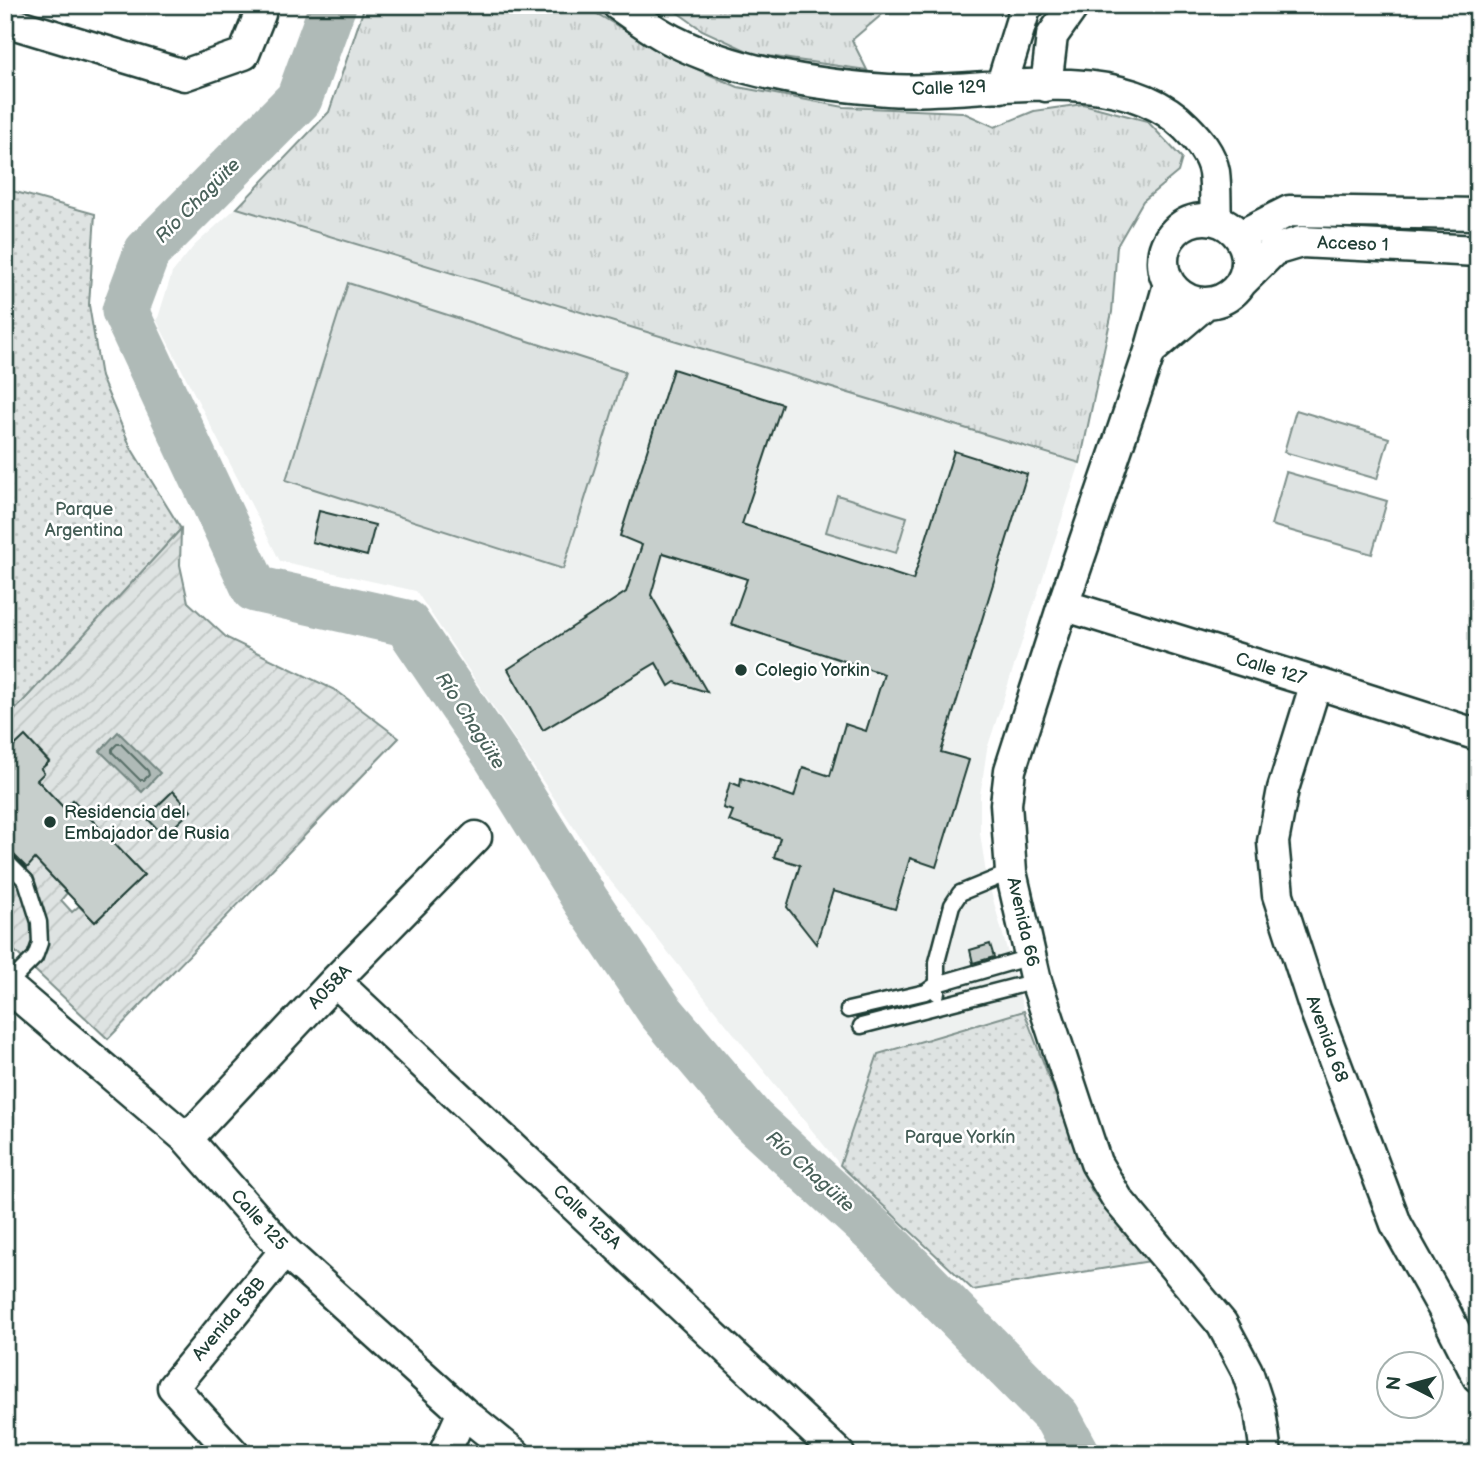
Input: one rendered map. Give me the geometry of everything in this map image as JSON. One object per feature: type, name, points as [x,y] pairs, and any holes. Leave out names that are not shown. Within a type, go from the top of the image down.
[{"type":"street","name":"Calle 129","points":[[618,5],[671,40],[729,63],[798,79],[890,90],[1074,85],[1130,94],[1155,103],[1179,120],[1200,142],[1214,170],[1228,228]]},
{"type":"street","points":[[1001,87],[1025,9],[1029,5]]},
{"type":"street","points":[[1046,86],[1052,36],[1074,5]]},
{"type":"street","points":[[5,21],[184,75],[244,54],[260,14]]},
{"type":"street","name":"Acceso 1","points":[[1228,228],[1289,211],[1478,214]]},
{"type":"street","points":[[1201,219],[1228,228],[1248,258],[1243,281],[1237,291],[1217,303],[1191,302],[1178,295],[1163,270],[1167,243],[1175,231],[1187,223],[1201,219]]},
{"type":"street","name":"Acceso 1","points":[[1243,281],[1273,250],[1301,242],[1478,251]]},
{"type":"street","name":"Avenida 66","points":[[1169,284],[1150,351],[1010,770],[1006,804],[1011,872],[1033,969],[1096,1163],[1118,1200],[1222,1324],[1247,1371],[1260,1411],[1266,1454]]},
{"type":"street","points":[[1150,351],[1205,304]]},
{"type":"street","name":"Calle 127","points":[[1063,605],[1478,735]]},
{"type":"street","name":"Avenida 68","points":[[1316,683],[1283,789],[1273,842],[1278,895],[1315,1009],[1396,1224],[1444,1308],[1478,1377]]},
{"type":"street","name":"A058A","points":[[187,1139],[335,981],[476,837]]},
{"type":"street","name":"Calle 125A","points":[[335,981],[839,1454]]},
{"type":"street","name":"Calle 125","points":[[6,985],[187,1139],[285,1251],[463,1412],[515,1454]]},
{"type":"street","name":"Avenida 58B","points":[[234,1454],[173,1387],[285,1251]]},
{"type":"street","points":[[444,1454],[463,1412]]},
{"type":"lane","points":[[5,860],[26,881],[39,922],[40,943],[35,957],[6,985]]},
{"type":"lane","points":[[937,1005],[937,961],[952,905],[960,893],[1011,872]]},
{"type":"lane","points":[[848,1010],[926,992],[937,984],[1033,969]]},
{"type":"lane","points":[[861,1026],[937,1005],[1033,969]]},
{"type":"shaded area","name":"Colegio Yorkin","points":[[237,207],[1080,463],[987,749],[980,796],[980,833],[986,874],[1024,1011],[878,1054],[840,1165],[604,873],[416,591],[280,561],[157,321],[172,273],[194,246]]},
{"type":"green space","points":[[365,5],[582,5],[676,60],[738,87],[844,107],[962,112],[995,127],[1034,111],[1083,104],[1147,121],[1182,158],[1178,172],[1143,201],[1117,246],[1112,312],[1080,463],[237,208],[329,112]]},
{"type":"green space","points":[[667,5],[893,5],[852,40],[867,70],[754,54],[702,30]]},
{"type":"green space","name":"Parque Argentina","points":[[5,189],[95,214],[89,305],[101,377],[131,448],[181,529],[17,710],[5,699]]},
{"type":"green space","points":[[348,283],[625,372],[563,569],[286,480]]},
{"type":"green space","points":[[1296,410],[1389,438],[1377,479],[1284,452]]},
{"type":"green space","points":[[1286,472],[1387,501],[1372,554],[1271,525]]},
{"type":"green space","points":[[837,495],[907,517],[896,553],[826,532]]},
{"type":"green space","points":[[181,529],[180,565],[188,602],[227,638],[337,691],[399,738],[108,1039],[5,942],[5,839],[24,852],[8,868],[17,877],[35,859],[67,893],[61,900],[72,912],[79,906],[95,922],[144,875],[73,800],[64,808],[37,780],[41,769],[49,761],[26,737],[13,748],[9,744],[5,748],[5,721]]},
{"type":"green space","name":"Parque Yorkín","points":[[1024,1011],[1092,1192],[1150,1261],[973,1290],[840,1165],[878,1054]]},
{"type":"water","points":[[118,732],[160,773],[142,792],[100,751]]},
{"type":"building","points":[[673,369],[782,404],[742,524],[913,580],[954,451],[1027,474],[941,752],[969,760],[936,867],[910,858],[895,909],[833,891],[816,944],[787,907],[800,865],[774,857],[780,838],[729,821],[733,811],[723,808],[730,782],[740,786],[741,778],[794,797],[803,767],[830,776],[845,724],[866,731],[884,674],[731,624],[747,579],[663,553],[651,595],[707,692],[675,682],[669,686],[656,663],[543,730],[508,669],[626,592],[642,545],[620,536]]},
{"type":"building","points":[[319,511],[375,525],[367,556],[312,542]]},
{"type":"building","name":"Residencia del Embajador de Rusia","points":[[25,736],[49,762],[41,769],[44,773],[37,780],[64,808],[73,800],[144,875],[95,922],[35,859],[27,868],[12,853],[5,851],[5,755]]},
{"type":"building","points":[[173,791],[191,811],[164,836],[146,817]]},
{"type":"building","points":[[990,944],[994,957],[973,963],[970,950]]},
{"type":"waterway","name":"Río Chagüite","points":[[333,5],[299,99],[147,252],[125,311],[255,589],[406,623],[495,754],[586,901],[660,1011],[751,1119],[879,1236],[1057,1417],[1077,1454]]},
{"type":"place","name":"Colegio Yorkin","points":[[741,670]]},
{"type":"place","name":"Residencia del Embajador de Rusia","points":[[50,822]]}]
